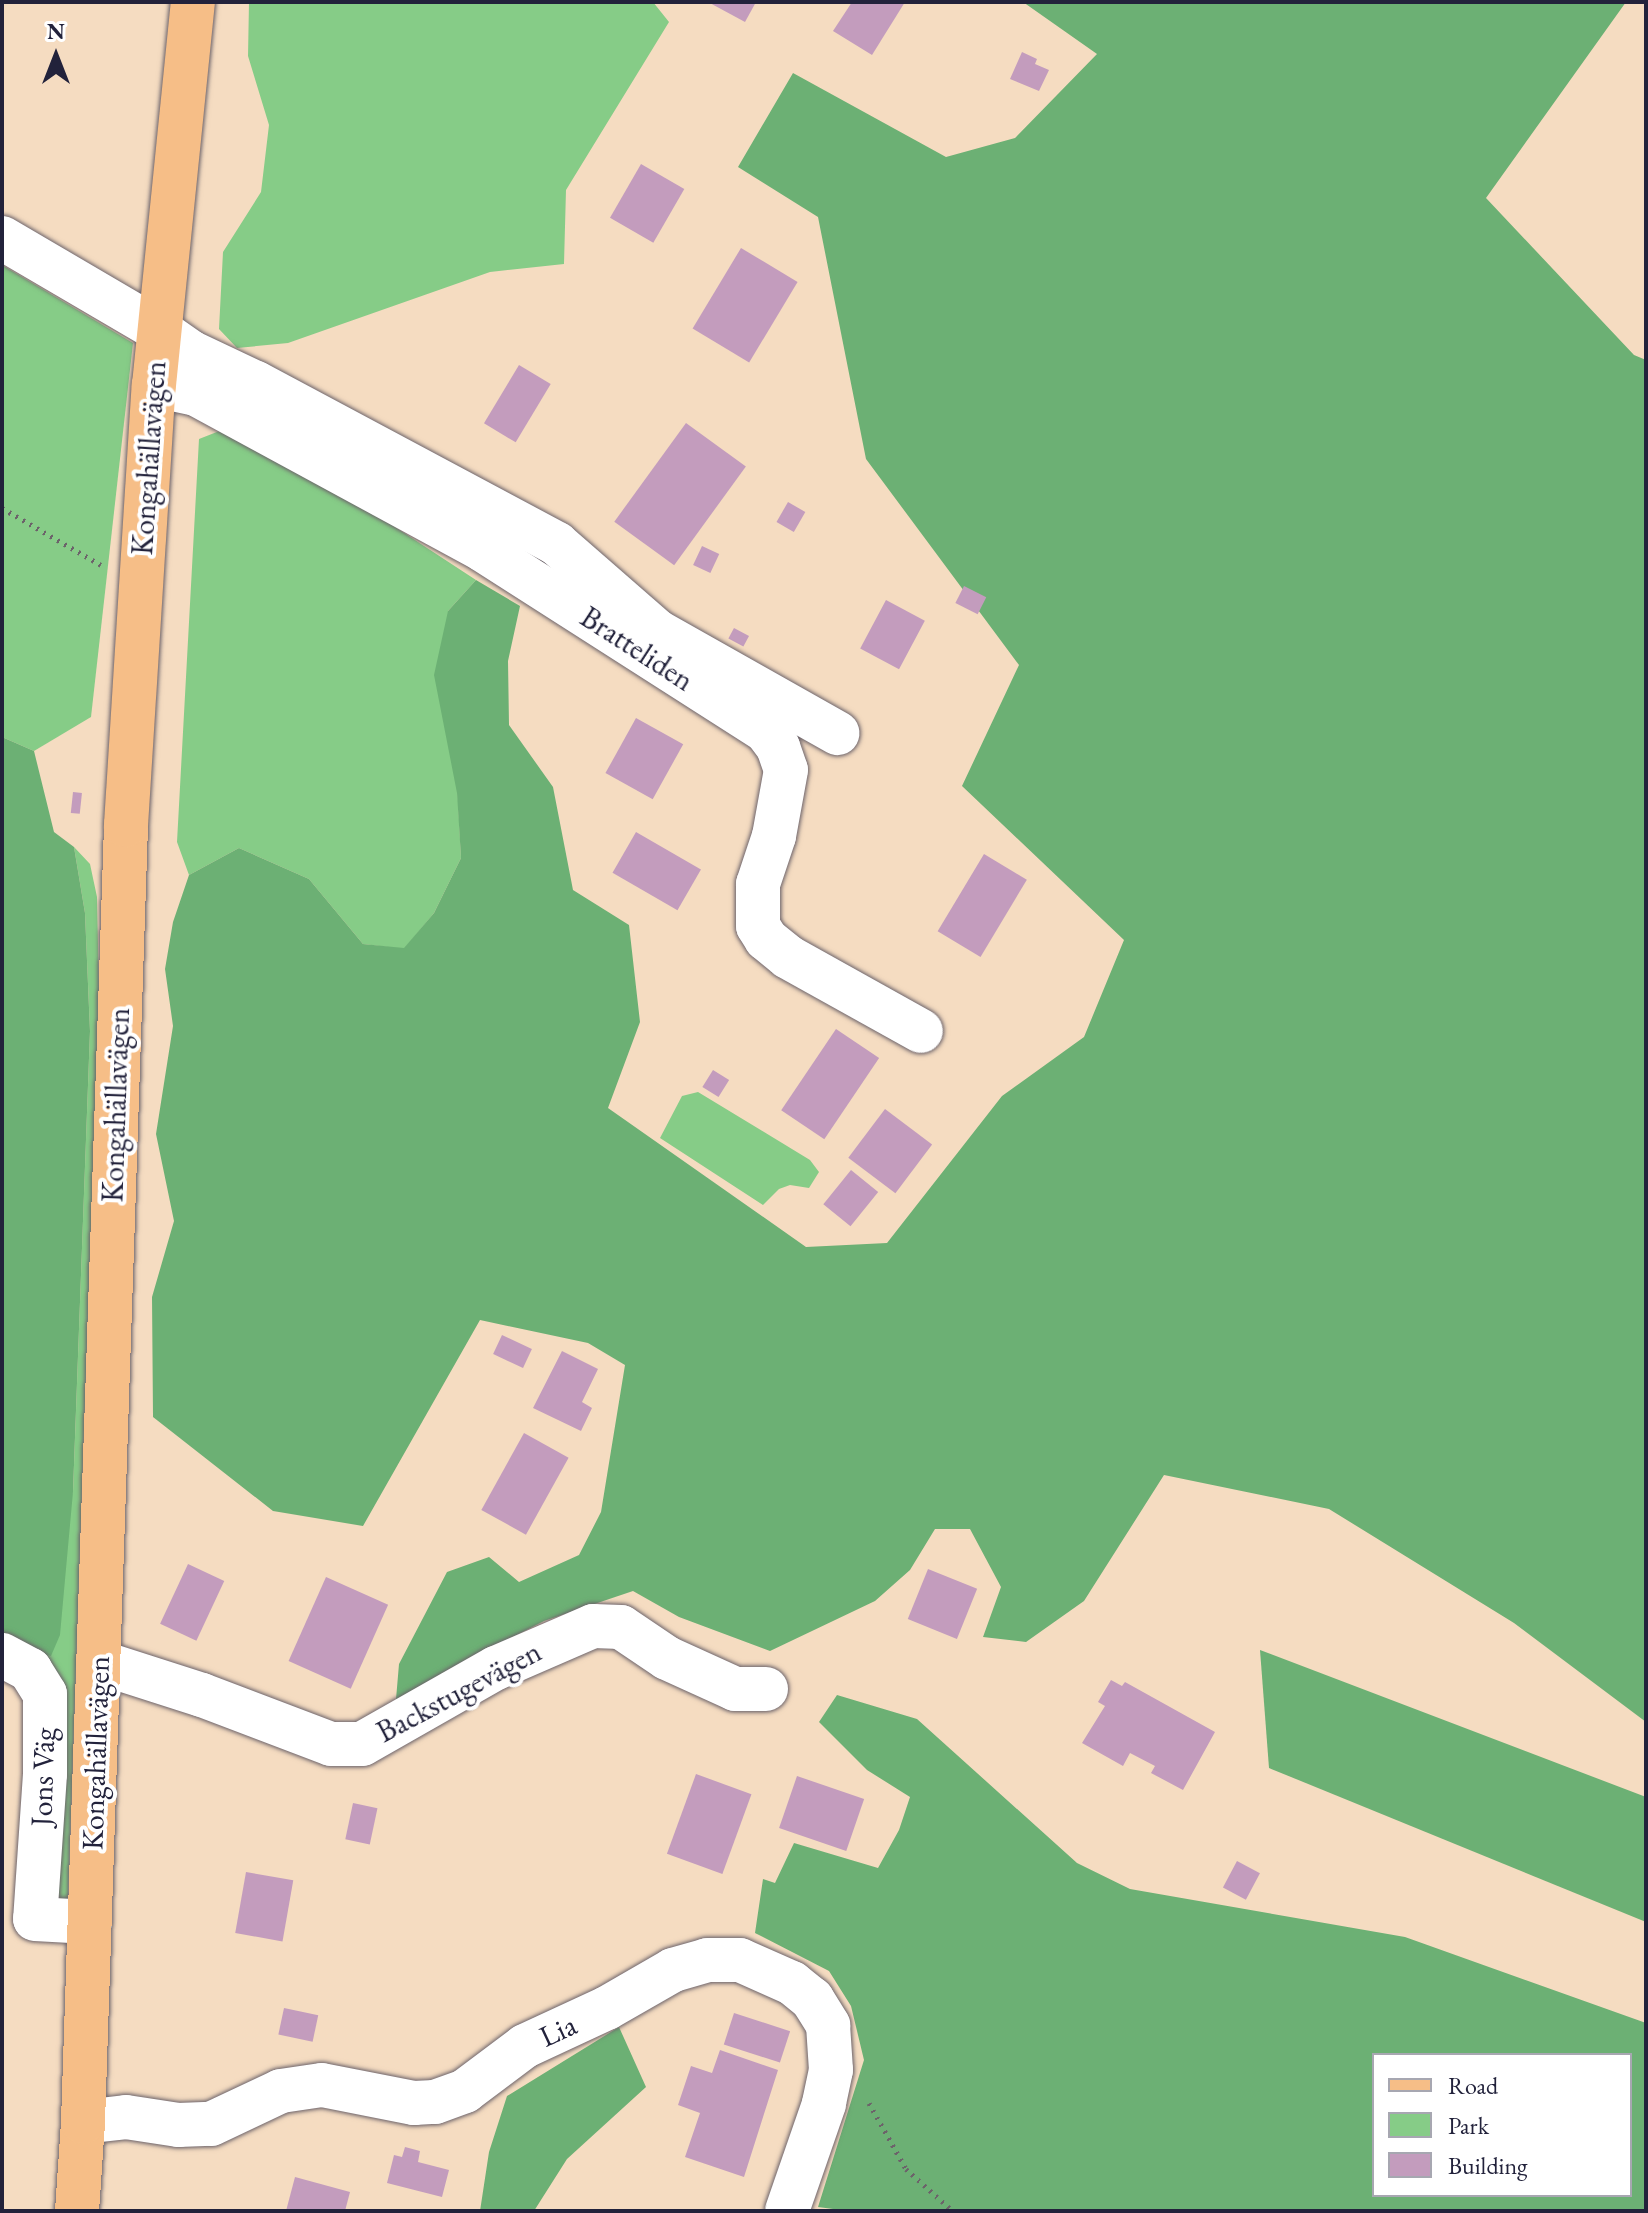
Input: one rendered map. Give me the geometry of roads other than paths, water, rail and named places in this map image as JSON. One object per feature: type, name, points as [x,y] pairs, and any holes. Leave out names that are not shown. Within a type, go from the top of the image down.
[{"type":"main road","name":"Kongahällavägen","points":[[77,2211],[83,2122],[126,825],[154,385],[193,2]]},
{"type":"street","name":"Bratteliden","points":[[2,238],[159,330],[190,352],[256,383],[557,544],[658,632],[837,733]]},
{"type":"street","name":"Bratteliden","points":[[154,385],[196,394],[483,550],[766,731],[778,747],[786,770],[774,836],[758,884],[758,926],[766,939],[788,957],[921,1031]]},
{"type":"street","name":"Backstugevägen","points":[[99,1662],[202,1695],[331,1744],[362,1744],[496,1668],[593,1626],[621,1627],[667,1658],[735,1689],[766,1689]]},
{"type":"street","name":"Jons Väg","points":[[2,1655],[30,1670],[45,1694],[45,1774],[35,1919],[90,1922]]},
{"type":"street","name":"Lia","points":[[83,2122],[126,2117],[178,2125],[211,2124],[281,2091],[301,2086],[322,2085],[414,2103],[435,2102],[465,2091],[525,2046],[607,2008],[673,1970],[707,1960],[740,1960],[772,1972],[812,1999],[828,2025],[832,2050],[828,2085],[787,2211]]}]
